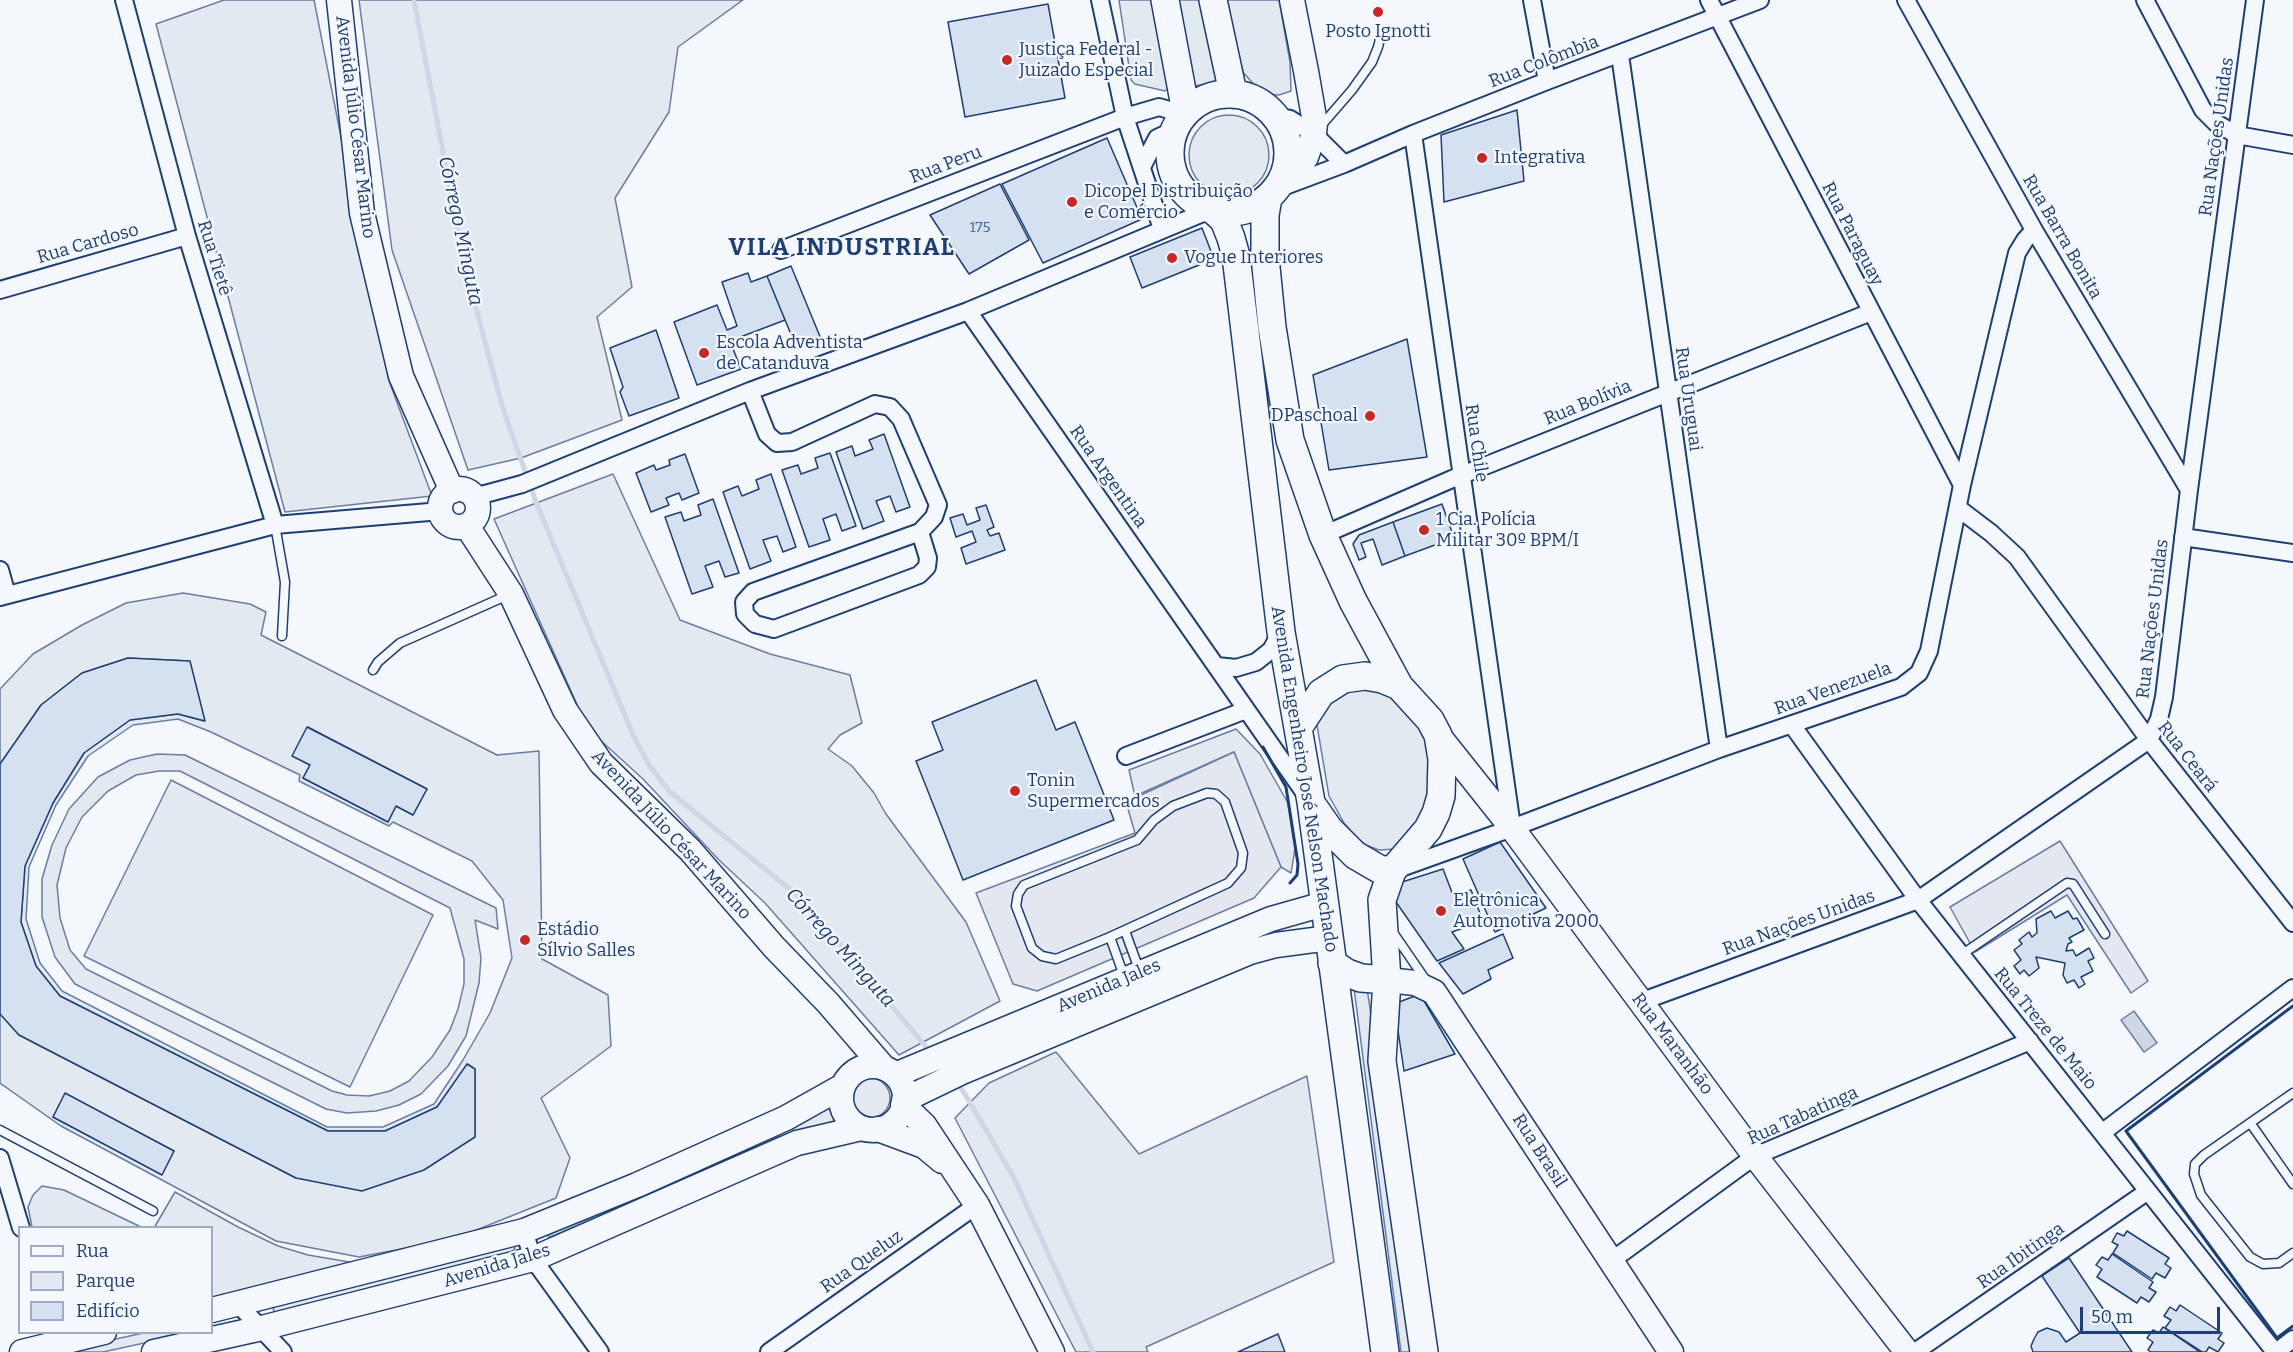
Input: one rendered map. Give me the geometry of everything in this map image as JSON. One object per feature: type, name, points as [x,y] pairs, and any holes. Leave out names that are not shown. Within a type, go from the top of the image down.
[{"type":"main road","points":[[1165,0],[1181,119]]},
{"type":"main road","points":[[1213,0],[1233,93]]},
{"type":"main road","points":[[1274,190],[1245,210],[1227,212],[1212,210],[1187,195],[1178,184],[1169,158],[1170,143],[1181,119],[1202,100],[1217,94],[1233,93],[1248,96],[1262,103],[1277,117],[1287,140],[1286,168],[1274,190],[1265,215],[1265,257],[1272,327],[1290,440],[1323,535],[1353,601],[1399,686],[1423,711],[1438,735],[1443,781],[1436,813],[1428,829],[1392,871],[1383,894],[1382,917],[1387,980],[1382,1061],[1424,1352]]},
{"type":"main road","name":"Avenida Engenheiro José Nelson Machado","points":[[1212,210],[1224,220],[1236,256],[1281,632],[1311,802],[1385,1352]]},
{"type":"main road","points":[[1298,728],[1321,693],[1343,679],[1365,676],[1382,679],[1399,686]]},
{"type":"main road","points":[[1311,802],[1329,829],[1355,855],[1379,869],[1392,871]]},
{"type":"main road","points":[[1330,950],[1347,972],[1361,978],[1387,980]]},
{"type":"street","name":"Rua Tietê","points":[[124,0],[187,236],[275,525]]},
{"type":"street","name":"Avenida Júlio César Marino","points":[[339,0],[362,213],[401,376],[456,500],[444,519],[450,525],[458,527],[467,525],[511,594],[565,710],[601,763],[690,850],[774,947],[890,1071]]},
{"type":"street","points":[[1100,0],[1125,117],[1162,229]]},
{"type":"street","points":[[1274,190],[1300,166],[1306,157],[1314,134],[1315,123],[1292,0]]},
{"type":"street","points":[[1532,0],[1547,81]]},
{"type":"street","name":"Rua Paraguay","points":[[1709,0],[1962,485]]},
{"type":"street","name":"Rua Colômbia","points":[[1274,190],[1344,164],[1547,81],[1760,0]]},
{"type":"street","name":"Rua Barra Bonita","points":[[1906,0],[2034,230],[2189,490]]},
{"type":"street","points":[[2145,0],[2203,110],[2216,123],[2237,135],[2293,145]]},
{"type":"street","name":"Rua Nações Unidas","points":[[1640,1002],[1918,900],[2149,740],[2159,719],[2164,697],[2189,490],[2255,0]]},
{"type":"street","name":"Rua Uruguai","points":[[1620,55],[1719,749]]},
{"type":"street","name":"Rua Peru","points":[[781,250],[1125,117],[1159,107],[1181,119]]},
{"type":"street","points":[[1277,117],[1290,119],[1314,134],[1344,164]]},
{"type":"street","points":[[1142,167],[1157,138],[1181,119]]},
{"type":"street","name":"Rua Chile","points":[[1413,134],[1512,828]]},
{"type":"street","points":[[0,570],[4,596],[275,525],[456,500],[529,481],[750,391],[968,311],[1212,210]]},
{"type":"street","name":"Rua Venezuela","points":[[1392,871],[1719,749],[1901,687],[1919,673],[1929,651],[1962,485],[2017,253],[2034,230]]},
{"type":"street","name":"Rua Cardoso","points":[[0,290],[187,236]]},
{"type":"street","name":"Rua Argentina","points":[[968,311],[1311,802]]},
{"type":"street","name":"Rua Bolívia","points":[[1323,535],[1461,475],[1870,312]]},
{"type":"street","points":[[750,391],[767,434],[777,443],[792,442],[875,404],[890,407],[902,419],[938,505],[934,517],[920,532],[753,592],[744,602],[745,614],[755,624],[774,629],[919,575],[927,567],[928,558],[920,532]]},
{"type":"street","name":"Rua Ceará","points":[[1958,508],[1991,533],[2017,557],[2149,740],[2293,923]]},
{"type":"street","points":[[2183,537],[2293,553]]},
{"type":"street","points":[[1217,666],[1236,668],[1256,662],[1271,650],[1281,632]]},
{"type":"street","points":[[1126,756],[1246,710]]},
{"type":"street","name":"Rua Treze de Maio","points":[[1792,725],[1918,900],[2276,1352]]},
{"type":"street","name":"Rua Maranhão","points":[[1438,735],[1512,828],[1755,1156],[1907,1352]]},
{"type":"street","name":"Avenida Jales","points":[[904,1103],[947,1066],[1133,976],[1271,919],[1324,904]]},
{"type":"street","name":"Avenida Jales","points":[[890,1071],[947,1066],[1250,952],[1275,945],[1330,950]]},
{"type":"street","points":[[1387,980],[1415,983],[1434,992]]},
{"type":"street","points":[[2103,1132],[2293,988]]},
{"type":"street","name":"Rua Brasil","points":[[1434,992],[1671,1352]]},
{"type":"street","name":"Avenida Júlio César Marino","points":[[828,1003],[842,1032],[850,1057],[847,1080]]},
{"type":"street","name":"Rua Tabatinga","points":[[1611,1261],[1755,1156],[2030,1041]]},
{"type":"street","points":[[869,1129],[892,1124],[901,1112],[904,1091],[890,1071],[866,1066],[847,1080],[841,1106],[852,1122],[869,1129],[924,1146],[955,1172]]},
{"type":"street","name":"Avenida Jales","points":[[213,1310],[524,1231],[637,1185],[786,1118],[847,1080]]},
{"type":"street","points":[[904,1103],[924,1125],[977,1205],[1052,1352]]},
{"type":"street","name":"Avenida Jales","points":[[154,1352],[262,1328],[533,1259],[797,1143],[869,1129]]},
{"type":"street","points":[[0,1158],[21,1226]]},
{"type":"street","name":"Rua Ibitinga","points":[[1915,1352],[2148,1191]]},
{"type":"street","name":"Rua Queluz","points":[[769,1352],[977,1205]]},
{"type":"street","points":[[524,1231],[533,1259],[600,1352]]},
{"type":"street","points":[[238,1304],[284,1352]]},
{"type":"street","points":[[22,1352],[55,1338],[88,1334]]},
{"type":"street","points":[[2276,1352],[2293,1339]]},
{"type":"lane","points":[[1314,134],[1352,90],[1372,62],[1382,31]]},
{"type":"lane","points":[[275,525],[285,582],[282,636]]},
{"type":"lane","points":[[373,670],[378,662],[400,643],[511,594]]},
{"type":"lane","points":[[1207,793],[1216,795],[1225,802],[1243,854],[1240,868],[1228,883],[1110,937],[1056,959],[1042,956],[1032,948],[1016,906],[1018,894],[1024,885],[1137,840],[1154,820],[1173,806],[1207,793]]},
{"type":"lane","points":[[1961,955],[2067,883],[2073,884],[2105,934]]},
{"type":"lane","points":[[1382,917],[1434,992]]},
{"type":"lane","points":[[1125,931],[1133,976]]},
{"type":"lane","points":[[1110,937],[1133,976]]},
{"type":"lane","points":[[2293,1093],[2204,1155],[2195,1164],[2194,1174],[2201,1195],[2250,1257],[2263,1264],[2279,1263],[2293,1252]]},
{"type":"lane","points":[[2251,1124],[2293,1185]]},
{"type":"lane","points":[[0,1130],[153,1211]]},
{"type":"green space","points":[[224,0],[314,0],[389,381],[432,496],[285,512],[156,24]]},
{"type":"green space","points":[[359,0],[743,0],[678,47],[669,112],[615,198],[632,287],[597,317],[622,420],[521,458],[468,470],[392,250]]},
{"type":"green space","points":[[1119,0],[1156,0],[1169,87],[1165,91],[1135,84],[1131,80]]},
{"type":"green space","points":[[1175,0],[1201,0],[1220,82],[1187,87]]},
{"type":"green space","points":[[1225,0],[1279,0],[1290,62],[1291,91],[1279,95],[1267,94],[1255,86],[1243,72]]},
{"type":"green space","points":[[1229,115],[1244,118],[1257,127],[1266,140],[1269,155],[1266,170],[1257,183],[1244,192],[1229,195],[1214,192],[1201,183],[1192,170],[1189,155],[1192,140],[1201,127],[1214,118]]},
{"type":"green space","points":[[613,474],[680,620],[770,654],[850,675],[862,723],[840,735],[828,749],[852,766],[874,793],[886,814],[966,922],[1000,1001],[899,1055],[765,903],[719,860],[643,779],[588,729],[494,519]]},
{"type":"green space","name":"Estádio Sílvio Salles","points":[[183,593],[250,604],[266,612],[261,635],[497,755],[539,751],[542,959],[608,995],[611,1046],[541,1098],[570,1158],[556,1198],[454,1239],[359,1257],[276,1241],[61,1126],[0,1083],[0,1014],[19,1035],[296,1178],[475,1137],[475,1069],[468,1064],[437,1107],[385,1131],[328,1131],[60,996],[36,966],[21,922],[25,866],[53,803],[84,753],[130,720],[178,714],[204,721],[189,661],[128,658],[82,673],[41,705],[0,764],[0,689],[33,654],[82,625],[126,603]],"holes":[[[178,719],[211,732],[300,775],[299,781],[389,826],[393,822],[472,861],[503,900],[512,958],[490,1013],[434,1104],[383,1127],[327,1127],[62,991],[40,963],[26,919],[29,867],[56,805],[88,756],[133,725]],[[308,727],[427,789],[413,815],[396,806],[388,822],[303,778],[310,765],[293,756]],[[65,1094],[174,1151],[162,1174],[53,1117]]]},
{"type":"green space","points":[[1376,683],[1430,731],[1428,815],[1395,849],[1379,850],[1366,845],[1344,823],[1329,796],[1317,725],[1324,704],[1339,689]]},
{"type":"green space","points":[[1236,729],[1260,754],[1288,803],[1295,849],[1291,873],[1281,867],[1234,752],[1135,796],[1129,770]]},
{"type":"green space","points":[[157,754],[185,755],[496,908],[498,929],[475,920],[481,958],[479,983],[466,1036],[448,1066],[421,1094],[399,1105],[376,1111],[347,1113],[326,1109],[75,984],[55,957],[42,917],[42,879],[52,845],[69,809],[98,777],[130,760]],"holes":[[[159,771],[180,771],[450,908],[464,959],[464,984],[450,1030],[432,1057],[409,1081],[390,1091],[369,1096],[347,1095],[332,1091],[86,969],[70,950],[60,918],[57,885],[66,848],[82,817],[108,791],[136,775]]]},
{"type":"green space","points":[[171,780],[433,915],[350,1087],[84,956]]},
{"type":"green space","points":[[1354,988],[1367,988],[1420,1352],[1401,1352]]},
{"type":"green space","points":[[1056,1052],[1139,1154],[1307,1076],[1334,1262],[1146,1347],[1148,1352],[1076,1352],[955,1118],[989,1083]]},
{"type":"green space","points":[[870,1078],[884,1084],[890,1098],[884,1112],[870,1118],[856,1112],[850,1098],[856,1084]]},
{"type":"green space","points":[[832,1103],[840,1126],[778,1137],[555,1235],[549,1237],[546,1233]]},
{"type":"green space","points":[[42,1186],[64,1190],[139,1226],[32,1226],[28,1207],[33,1195]]},
{"type":"green space","points":[[175,1192],[278,1246],[308,1255],[367,1265],[213,1299],[213,1226],[155,1226]]},
{"type":"green space","points":[[514,1244],[515,1248],[510,1254],[274,1312],[274,1303],[279,1301],[475,1256]]},
{"type":"green space","points":[[139,1334],[185,1334],[103,1352],[58,1352]]},
{"type":"shaded area","points":[[1234,752],[1281,867],[1254,898],[1037,991],[1013,984],[976,893],[1135,833],[1126,802]]},
{"type":"shaded area","points":[[2060,841],[2148,981],[2131,993],[2067,895],[1975,952],[1950,907]]},
{"type":"shaded area","points":[[2134,1011],[2157,1043],[2144,1052],[2121,1020]]},
{"type":"building","name":"Justiça Federal - Juizado Especial","points":[[1048,4],[1065,98],[965,117],[948,22]]},
{"type":"building","name":"Integrativa","points":[[1517,110],[1524,181],[1444,202],[1441,135]]},
{"type":"building","name":"Dicopel Distribuição e Comércio","points":[[1107,138],[1142,219],[1043,263],[1002,184]]},
{"type":"building","points":[[1000,184],[1029,240],[969,274],[930,215]]},
{"type":"building","name":"Vogue Interiores","points":[[1202,228],[1214,259],[1142,288],[1130,257]]},
{"type":"building","points":[[791,266],[821,339],[797,349],[767,276]]},
{"type":"building","points":[[748,273],[751,282],[767,276],[785,320],[730,341],[741,369],[697,385],[674,322],[717,305],[727,330],[737,326],[722,282]]},
{"type":"building","points":[[656,330],[679,398],[629,416],[620,392],[623,387],[610,348]]},
{"type":"building","name":"DPaschoal","points":[[1407,339],[1427,457],[1329,470],[1313,375]]},
{"type":"building","points":[[884,434],[910,507],[896,512],[890,496],[876,501],[884,521],[863,529],[836,452],[852,446],[855,456],[873,449],[869,440]]},
{"type":"building","points":[[830,453],[856,526],[842,531],[836,514],[823,519],[830,540],[809,547],[782,470],[798,465],[801,474],[818,468],[815,458]]},
{"type":"building","points":[[685,454],[699,493],[682,500],[679,493],[666,498],[669,505],[651,512],[636,473],[654,465],[656,470],[670,465],[669,460]]},
{"type":"building","points":[[771,474],[796,547],[783,552],[777,536],[763,540],[771,561],[750,569],[723,492],[738,486],[742,496],[759,489],[756,480]]},
{"type":"building","points":[[713,499],[739,573],[725,577],[719,561],[705,566],[713,587],[692,594],[665,517],[681,512],[684,521],[701,515],[698,505]]},
{"type":"building","name":"1 Cia. Polícia Militar 30º BPM/I","points":[[1442,504],[1454,538],[1405,556],[1393,522]]},
{"type":"building","points":[[986,505],[994,527],[987,530],[990,536],[999,533],[1005,550],[966,564],[961,548],[976,542],[972,531],[956,537],[950,518],[963,514],[967,525],[980,520],[976,508]]},
{"type":"building","points":[[1393,522],[1405,556],[1382,565],[1373,539],[1361,543],[1366,557],[1359,560],[1353,544],[1359,535]]},
{"type":"building","points":[[128,658],[190,661],[205,721],[178,714],[130,720],[84,753],[53,803],[25,866],[21,922],[36,966],[60,996],[328,1131],[385,1131],[437,1107],[467,1064],[475,1069],[475,1137],[424,1170],[362,1191],[296,1178],[19,1035],[0,1014],[0,764],[41,705],[82,673]]},
{"type":"building","name":"Tonin Supermercados","points":[[1036,680],[1056,730],[1075,722],[1114,820],[963,880],[916,761],[943,750],[932,722]]},
{"type":"building","points":[[307,727],[427,789],[413,815],[396,806],[388,822],[303,778],[310,765],[292,756]]},
{"type":"building","points":[[1500,842],[1546,908],[1495,932],[1463,859]]},
{"type":"building","name":"Eletrônica Automotiva 2000","points":[[1443,869],[1453,895],[1471,890],[1483,921],[1452,932],[1464,949],[1437,961],[1396,902],[1399,883]]},
{"type":"building","points":[[2051,911],[2055,918],[2068,911],[2073,919],[2077,918],[2084,930],[2069,938],[2072,942],[2068,944],[2066,951],[2073,950],[2076,956],[2089,948],[2094,958],[2088,961],[2093,971],[2081,977],[2085,984],[2079,988],[2074,980],[2067,983],[2063,975],[2065,963],[2036,957],[2039,968],[2029,976],[2024,970],[2020,974],[2014,966],[2021,960],[2014,950],[2022,944],[2019,940],[2029,932],[2032,937],[2037,933],[2036,919]]},
{"type":"building","points":[[1503,934],[1513,958],[1488,970],[1491,979],[1463,994],[1439,963]]},
{"type":"building","points":[[1420,994],[1455,1054],[1404,1071],[1394,1004]]},
{"type":"building","points":[[65,1093],[174,1151],[162,1175],[53,1117]]},
{"type":"building","points":[[2127,1231],[2169,1258],[2165,1264],[2171,1268],[2165,1278],[2156,1273],[2152,1279],[2113,1253],[2118,1245],[2112,1242],[2117,1233],[2124,1236]]},
{"type":"building","points":[[2112,1254],[2153,1282],[2149,1288],[2156,1292],[2149,1302],[2141,1297],[2137,1303],[2097,1277],[2102,1269],[2096,1265],[2102,1257],[2108,1260]]},
{"type":"building","points":[[2069,1258],[2132,1352],[2033,1352],[2031,1346],[2038,1332],[2047,1328],[2059,1332],[2066,1342],[2080,1333],[2042,1276]]},
{"type":"building","points":[[2180,1305],[2222,1333],[2218,1339],[2224,1343],[2218,1352],[2209,1347],[2206,1352],[2202,1352],[2165,1328],[2171,1320],[2164,1316],[2170,1307],[2176,1311]]},
{"type":"building","points":[[2163,1327],[2200,1352],[2151,1352],[2148,1350],[2153,1342],[2147,1338],[2153,1330],[2159,1333]]},
{"type":"building","points":[[1278,1334],[1285,1352],[1238,1352]]},
{"type":"waterway","name":"Córrego Minguta","points":[[414,0],[465,267],[503,409],[536,502],[634,737],[649,765],[670,792],[803,900],[932,1054]]},
{"type":"waterway","name":"Córrego Minguta","points":[[955,1081],[1014,1178],[1093,1352]]},
{"type":"wall","points":[[1263,747],[1286,787],[1298,864],[1297,875],[1290,883]]},
{"type":"wall","points":[[2293,1006],[2126,1131],[2277,1338],[2293,1326]]},
{"type":"place","name":"Posto Ignotti","points":[[1378,12]]},
{"type":"place","name":"Justiça Federal - Juizado Especial","points":[[1007,60]]},
{"type":"place","name":"Integrativa","points":[[1482,158]]},
{"type":"place","name":"Dicopel Distribuição e Comércio","points":[[1072,202]]},
{"type":"place","name":"Vogue Interiores","points":[[1172,258]]},
{"type":"place","name":"Escola Adventista de Catanduva","points":[[704,353]]},
{"type":"place","name":"DPaschoal","points":[[1370,416]]},
{"type":"place","name":"1 Cia. Polícia Militar 30º BPM/I","points":[[1424,530]]},
{"type":"place","name":"Tonin Supermercados","points":[[1015,791]]},
{"type":"place","name":"Eletrônica Automotiva 2000","points":[[1441,911]]},
{"type":"place","name":"Estádio Sílvio Salles","points":[[525,940]]},
{"type":"district","name":"VILA INDUSTRIAL","points":[[842,248]]}]
